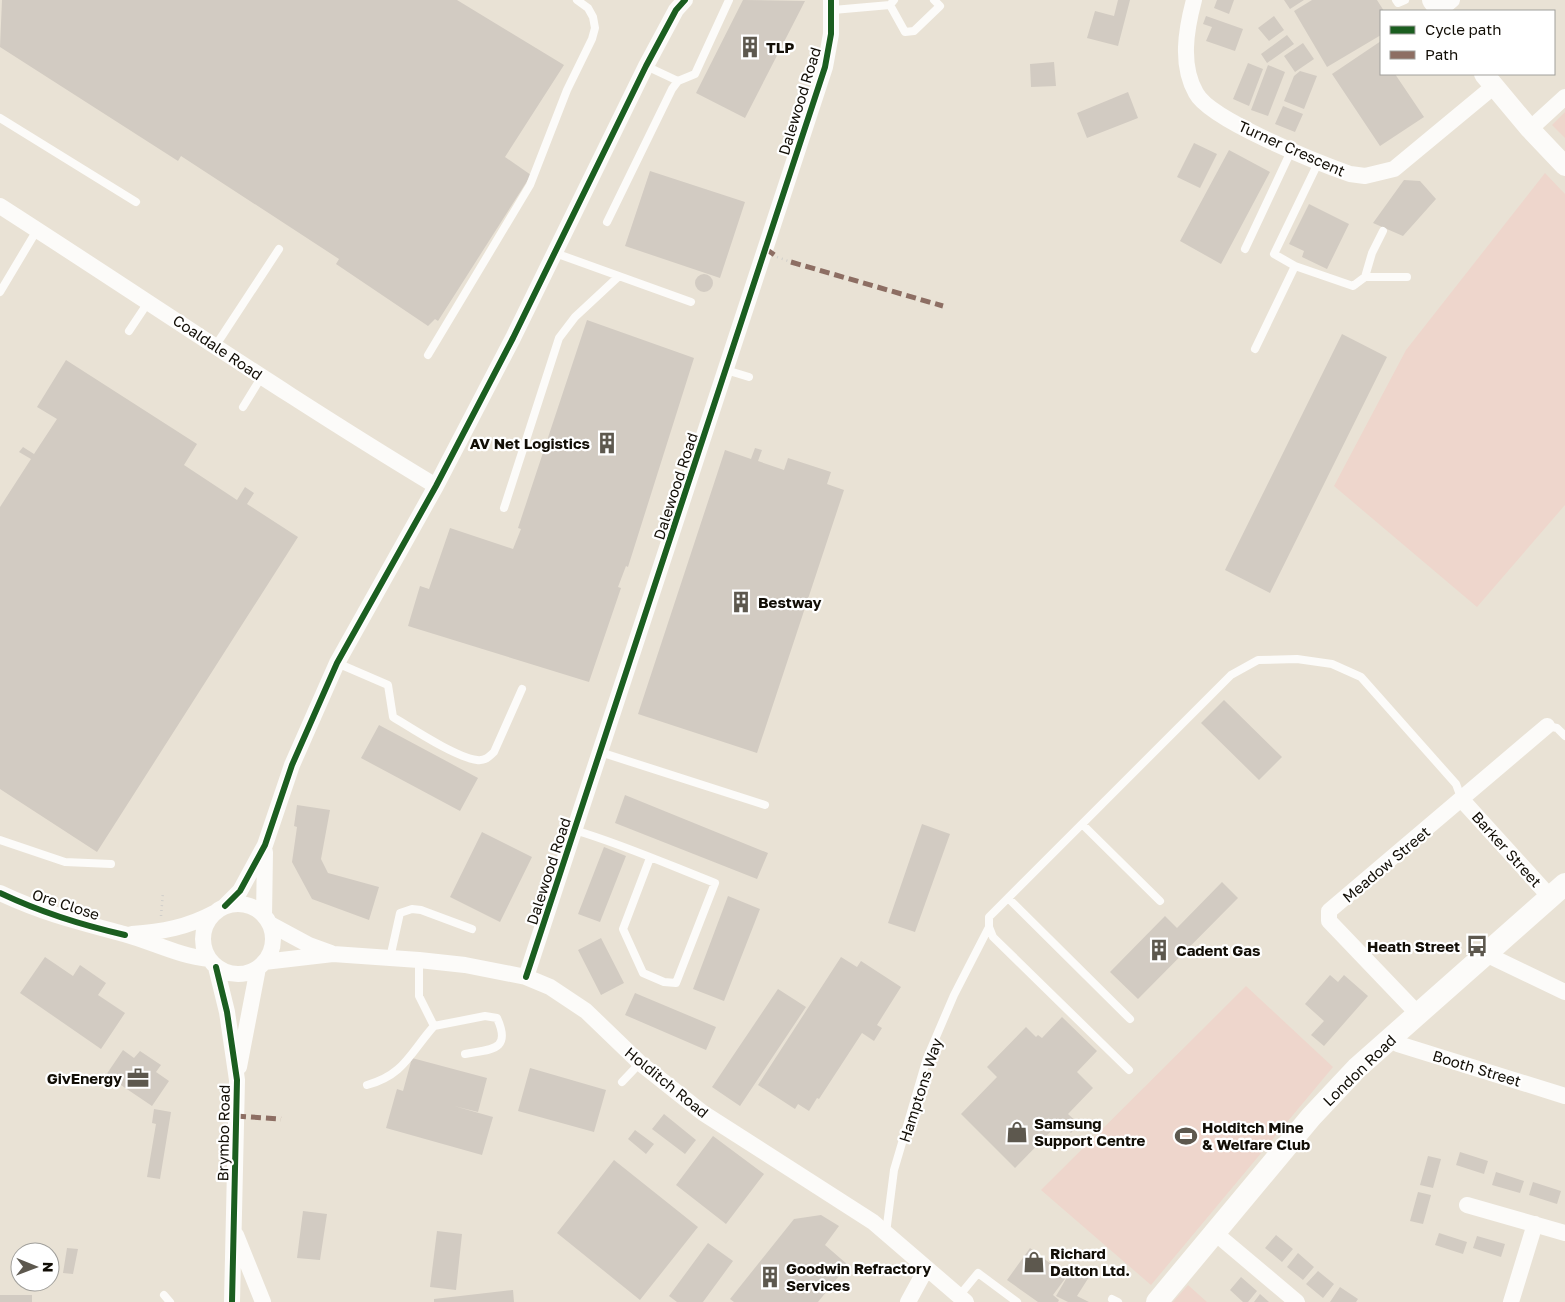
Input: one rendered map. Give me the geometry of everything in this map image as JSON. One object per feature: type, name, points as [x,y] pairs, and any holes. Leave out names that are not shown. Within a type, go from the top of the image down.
[{"type":"main road","name":"London Road","points":[[1157,1302],[1311,1117],[1357,1068],[1558,891]]},
{"type":"street","points":[[265,845],[267,920],[273,942],[270,954],[261,965],[244,974],[235,974],[212,963],[203,944],[203,932],[209,919],[240,890],[265,845],[292,765],[337,663],[436,486],[555,253],[646,66],[676,10],[684,0]]},
{"type":"street","name":"Turner Crescent","points":[[1194,0],[1186,42],[1186,66],[1196,94],[1216,113],[1350,174],[1365,176],[1394,169],[1489,80]]},
{"type":"street","points":[[1440,10],[1452,0]]},
{"type":"street","name":"Dalewood Road","points":[[526,977],[825,67],[832,5]]},
{"type":"street","points":[[1489,80],[1530,129],[1565,166]]},
{"type":"street","points":[[1530,129],[1565,97]]},
{"type":"street","name":"Coaldale Road","points":[[0,206],[216,345],[324,419],[436,486]]},
{"type":"street","name":"Meadow Street","points":[[1418,1014],[1329,921],[1330,911],[1547,726]]},
{"type":"street","name":"Barker Street","points":[[1462,800],[1558,891]]},
{"type":"street","name":"Ore Close","points":[[0,892],[30,907],[212,963]]},
{"type":"street","points":[[221,909],[245,904],[256,909],[267,920]]},
{"type":"street","name":"Ore Close","points":[[125,935],[160,932],[197,923],[221,909]]},
{"type":"street","name":"Holditch Road","points":[[267,920],[309,945],[333,954]]},
{"type":"street","points":[[1488,951],[1494,958],[1565,992]]},
{"type":"street","name":"Holditch Road","points":[[261,965],[333,954],[419,960],[465,965],[526,977],[550,987],[586,1011],[640,1063],[703,1113],[886,1233],[963,1299]]},
{"type":"street","name":"Brymbo Road","points":[[212,963],[227,1012],[237,1080],[232,1302]]},
{"type":"street","name":"Brymbo Road","points":[[237,1080],[261,965]]},
{"type":"street","name":"Booth Street","points":[[1392,1037],[1398,1044],[1565,1096]]},
{"type":"street","points":[[1467,1205],[1565,1233]]},
{"type":"street","points":[[1511,1302],[1535,1224]]},
{"type":"street","points":[[234,1231],[248,1259],[263,1302]]},
{"type":"street","points":[[1215,1233],[1297,1302]]},
{"type":"street","points":[[908,1302],[926,1268]]},
{"type":"lane","points":[[428,355],[530,185],[567,90],[592,39],[595,28],[593,17],[588,8],[577,0]]},
{"type":"lane","points":[[607,222],[672,88],[678,81],[695,74],[729,0]]},
{"type":"lane","points":[[832,5],[856,10],[892,2],[905,32],[914,31],[940,6],[934,0]]},
{"type":"lane","points":[[1396,0],[1398,3],[1405,0]]},
{"type":"lane","points":[[646,66],[678,81]]},
{"type":"lane","points":[[0,118],[136,202]]},
{"type":"lane","points":[[1245,249],[1292,149]]},
{"type":"lane","points":[[1319,161],[1274,254],[1295,266],[1353,286],[1365,277],[1372,253],[1383,230]]},
{"type":"lane","points":[[0,292],[37,230]]},
{"type":"lane","points":[[216,345],[279,249]]},
{"type":"lane","points":[[555,253],[691,302]]},
{"type":"lane","points":[[1255,349],[1295,266]]},
{"type":"lane","points":[[504,508],[560,338],[575,317],[618,277]]},
{"type":"lane","points":[[1365,277],[1407,277]]},
{"type":"lane","points":[[129,331],[149,301]]},
{"type":"lane","points":[[726,370],[749,377]]},
{"type":"lane","points":[[243,407],[262,376]]},
{"type":"lane","name":"Hamptons Way","points":[[886,1233],[894,1170],[927,1058],[954,995],[989,927],[989,917],[1231,675],[1258,660],[1297,659],[1332,664],[1361,678],[1456,784],[1462,800]]},
{"type":"lane","points":[[337,663],[388,685],[393,717],[456,751],[478,760],[486,759],[494,752],[522,689]]},
{"type":"lane","points":[[1547,726],[1557,728],[1565,736]]},
{"type":"lane","points":[[600,752],[765,805]]},
{"type":"lane","points":[[1082,824],[1160,901]]},
{"type":"lane","points":[[574,830],[650,858],[715,883],[676,983],[664,982],[643,973],[623,929],[650,858]]},
{"type":"lane","points":[[0,840],[65,862],[111,864]]},
{"type":"lane","points":[[1008,898],[1130,1019]]},
{"type":"lane","points":[[390,958],[400,913],[421,910],[472,929]]},
{"type":"lane","points":[[989,927],[993,937],[1129,1070]]},
{"type":"lane","points":[[419,960],[419,996],[434,1026]]},
{"type":"lane","points":[[367,1085],[395,1074],[434,1026],[485,1016],[497,1018],[503,1038],[501,1044],[496,1048],[465,1054]]},
{"type":"lane","points":[[622,1082],[640,1063]]},
{"type":"lane","points":[[963,1299],[978,1273],[1017,1302]]},
{"type":"lane","points":[[164,1295],[170,1302]]},
{"type":"path","points":[[776,256],[791,262]]},
{"type":"path","points":[[160,932],[163,892]]},
{"type":"shaded area","points":[[1565,112],[1565,138],[1552,125]]},
{"type":"shaded area","points":[[1545,173],[1565,194],[1565,505],[1477,607],[1334,486],[1406,350]]},
{"type":"shaded area","name":"Holditch Mine & Welfare Club","points":[[1246,986],[1333,1067],[1151,1285],[1041,1190]]},
{"type":"shaded area","points":[[1188,1285],[1207,1302],[1173,1302]]},
{"type":"building","points":[[2,0],[457,0],[564,65],[505,157],[531,175],[438,321],[435,319],[428,326],[336,264],[339,259],[181,156],[178,161],[0,47]]},
{"type":"building","name":"TLP","points":[[743,0],[805,1],[745,118],[696,93]]},
{"type":"building","points":[[1118,0],[1130,0],[1118,46],[1087,38],[1095,11],[1114,16]]},
{"type":"building","points":[[1217,0],[1234,0],[1229,14],[1214,8]]},
{"type":"building","points":[[1284,0],[1304,0],[1290,9]]},
{"type":"building","points":[[1312,0],[1377,0],[1383,10],[1380,10],[1380,36],[1327,67],[1294,11]]},
{"type":"building","points":[[1206,16],[1243,29],[1235,51],[1206,41],[1212,27],[1203,24]]},
{"type":"building","points":[[1274,16],[1284,30],[1269,41],[1258,28]]},
{"type":"building","points":[[1287,35],[1294,44],[1267,63],[1261,54]]},
{"type":"building","points":[[1380,42],[1380,75],[1396,75],[1424,117],[1380,146],[1332,74]]},
{"type":"building","points":[[1303,43],[1314,59],[1295,72],[1284,56]]},
{"type":"building","points":[[1054,62],[1056,86],[1031,87],[1030,64]]},
{"type":"building","points":[[1248,63],[1263,69],[1249,106],[1233,99]]},
{"type":"building","points":[[1268,65],[1285,72],[1268,116],[1251,110]]},
{"type":"building","points":[[1300,71],[1317,76],[1304,109],[1284,101],[1294,76]]},
{"type":"building","points":[[1128,92],[1138,118],[1087,138],[1077,113]]},
{"type":"building","points":[[1283,106],[1303,114],[1295,132],[1275,124]]},
{"type":"building","points":[[1194,143],[1217,154],[1200,188],[1177,177]]},
{"type":"building","points":[[1229,150],[1270,172],[1221,264],[1180,241]]},
{"type":"building","points":[[650,171],[745,202],[720,278],[625,246]]},
{"type":"building","points":[[1404,180],[1420,181],[1436,199],[1403,236],[1373,223]]},
{"type":"building","points":[[1309,204],[1349,224],[1327,269],[1302,257],[1304,251],[1289,244]]},
{"type":"building","points":[[704,274],[710,277],[713,283],[710,289],[704,292],[698,289],[695,283],[698,277]]},
{"type":"building","name":"AV Net Logistics","points":[[587,320],[694,358],[628,567],[626,566],[618,587],[621,588],[589,682],[408,626],[420,586],[429,589],[450,528],[513,549],[521,529],[518,528]]},
{"type":"building","points":[[1342,334],[1387,357],[1270,593],[1225,570]]},
{"type":"building","points":[[66,360],[197,444],[184,465],[237,500],[245,487],[254,493],[247,504],[298,537],[97,852],[0,789],[0,507],[31,459],[19,452],[23,447],[34,454],[57,419],[37,407]]},
{"type":"building","name":"Bestway","points":[[755,448],[762,450],[758,461],[784,470],[788,458],[831,472],[827,484],[844,490],[757,753],[638,714],[725,450],[751,459]]},
{"type":"building","points":[[1224,700],[1282,757],[1259,780],[1201,723]]},
{"type":"building","points":[[379,725],[478,778],[460,811],[361,758]]},
{"type":"building","points":[[625,795],[768,853],[757,879],[615,823]]},
{"type":"building","points":[[297,805],[330,810],[321,859],[328,873],[379,887],[369,920],[312,899],[292,862],[297,827],[294,826]]},
{"type":"building","points":[[922,824],[950,834],[915,932],[888,923]]},
{"type":"building","points":[[482,832],[532,857],[500,922],[450,897]]},
{"type":"building","points":[[604,847],[626,856],[600,922],[578,914]]},
{"type":"building","name":"Cadent Gas","points":[[1222,882],[1238,898],[1138,999],[1110,972],[1165,916],[1177,928]]},
{"type":"building","points":[[728,896],[760,909],[724,1001],[693,989]]},
{"type":"building","points":[[601,938],[624,983],[601,995],[578,950]]},
{"type":"building","points":[[45,957],[73,976],[80,965],[106,983],[98,995],[125,1013],[101,1049],[20,993]]},
{"type":"building","points":[[841,957],[857,967],[861,961],[901,987],[877,1025],[882,1028],[874,1041],[862,1033],[819,1099],[817,1098],[809,1111],[798,1104],[795,1109],[758,1085]]},
{"type":"building","points":[[1330,975],[1338,982],[1344,975],[1368,996],[1324,1046],[1311,1035],[1324,1021],[1305,1004]]},
{"type":"building","points":[[778,989],[806,1007],[740,1106],[712,1087]]},
{"type":"building","points":[[635,993],[716,1027],[706,1050],[625,1015]]},
{"type":"building","points":[[1062,1017],[1097,1051],[1077,1072],[1093,1088],[1068,1114],[1079,1124],[1071,1133],[1060,1122],[1015,1168],[961,1114],[997,1077],[987,1067],[1026,1027],[1036,1037],[1038,1035],[1042,1038]]},
{"type":"building","name":"GivEnergy","points":[[123,1050],[134,1058],[140,1051],[161,1065],[156,1072],[169,1081],[152,1106],[106,1075]]},
{"type":"building","points":[[412,1058],[487,1078],[478,1112],[454,1106],[493,1117],[482,1155],[386,1128],[397,1089],[403,1091]]},
{"type":"building","points":[[530,1068],[606,1090],[594,1132],[518,1111]]},
{"type":"building","points":[[154,1109],[171,1112],[160,1179],[147,1177],[156,1124],[152,1123]]},
{"type":"building","points":[[664,1114],[696,1140],[685,1154],[652,1129]]},
{"type":"building","points":[[635,1130],[654,1144],[646,1154],[628,1139]]},
{"type":"building","points":[[713,1136],[764,1174],[726,1224],[676,1185]]},
{"type":"building","points":[[1460,1152],[1488,1161],[1484,1174],[1456,1165]]},
{"type":"building","points":[[1428,1156],[1441,1159],[1433,1188],[1420,1185]]},
{"type":"building","points":[[614,1160],[698,1227],[640,1300],[557,1233]]},
{"type":"building","points":[[1496,1172],[1524,1181],[1520,1193],[1492,1185]]},
{"type":"building","points":[[1533,1182],[1561,1191],[1557,1204],[1529,1195]]},
{"type":"building","points":[[1418,1192],[1431,1195],[1423,1224],[1410,1221]]},
{"type":"building","points":[[303,1211],[327,1214],[320,1260],[297,1258]]},
{"type":"building","points":[[821,1215],[839,1226],[825,1245],[848,1265],[818,1302],[734,1302],[730,1299],[794,1219]]},
{"type":"building","points":[[437,1231],[462,1234],[456,1290],[430,1287]]},
{"type":"building","points":[[1439,1233],[1467,1242],[1463,1254],[1435,1245]]},
{"type":"building","points":[[1276,1235],[1293,1249],[1282,1262],[1265,1248]]},
{"type":"building","points":[[1477,1236],[1505,1244],[1501,1257],[1473,1248]]},
{"type":"building","points":[[708,1243],[733,1261],[703,1302],[677,1302],[669,1296]]},
{"type":"building","points":[[67,1248],[78,1249],[73,1274],[63,1273]]},
{"type":"building","name":"Richard Dalton Ltd.","points":[[1030,1248],[1067,1276],[1053,1295],[1059,1300],[1058,1302],[1038,1302],[1007,1280]]},
{"type":"building","points":[[1298,1253],[1314,1267],[1303,1280],[1287,1267]]},
{"type":"building","points":[[1073,1267],[1089,1277],[1077,1296],[1089,1302],[1068,1302],[1056,1296]]},
{"type":"building","points":[[1318,1271],[1334,1284],[1323,1298],[1306,1284]]},
{"type":"building","points":[[1241,1277],[1257,1291],[1248,1302],[1243,1302],[1230,1290]]},
{"type":"building","points":[[1340,1287],[1358,1299],[1356,1302],[1330,1302]]},
{"type":"building","points":[[513,1290],[514,1302],[434,1302],[434,1299]]},
{"type":"building","points":[[1260,1294],[1269,1302],[1254,1302]]},
{"type":"building","points":[[0,1295],[32,1295],[32,1302],[0,1302]]},
{"type":"marked path","points":[[766,249],[776,256]]},
{"type":"marked path","points":[[791,262],[943,306]]},
{"type":"marked path","points":[[236,1116],[281,1119]]},
{"type":"cycle path","points":[[225,906],[240,891],[265,845],[292,765],[337,663],[436,486],[513,338],[646,66],[676,10],[685,0]]},
{"type":"cycle path","points":[[526,977],[825,67],[831,34],[831,0]]},
{"type":"cycle path","points":[[0,893],[61,917],[125,935]]},
{"type":"cycle path","points":[[216,967],[227,1012],[237,1080],[232,1302]]},
{"type":"place","name":"TLP","points":[[750,47]]},
{"type":"place","name":"AV Net Logistics","points":[[607,443]]},
{"type":"place","name":"Bestway","points":[[741,602]]},
{"type":"place","name":"Heath Street","points":[[1477,946]]},
{"type":"place","name":"Cadent Gas","points":[[1159,950]]},
{"type":"place","name":"GivEnergy","points":[[138,1078]]},
{"type":"place","name":"Samsung Support Centre","points":[[1017,1132]]},
{"type":"place","name":"Holditch Mine & Welfare Club","points":[[1186,1136]]},
{"type":"place","name":"Richard Dalton Ltd.","points":[[1034,1262]]},
{"type":"place","name":"Goodwin Refractory Services","points":[[770,1277]]}]
